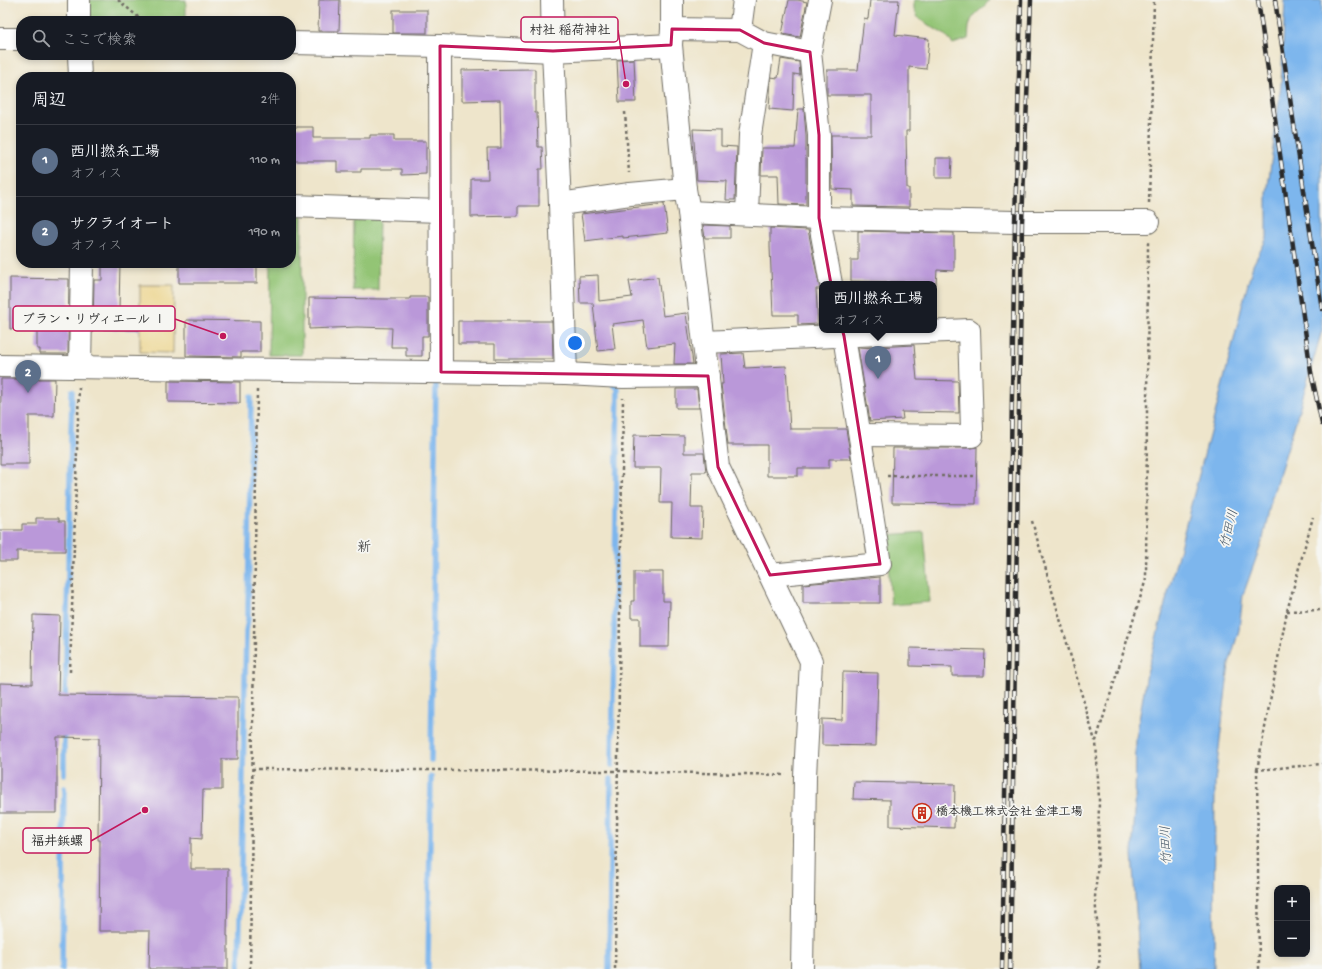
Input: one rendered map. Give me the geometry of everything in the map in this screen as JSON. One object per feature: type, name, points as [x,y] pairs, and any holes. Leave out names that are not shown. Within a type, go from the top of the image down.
[{"type":"street","points":[[79,0],[79,16]]},
{"type":"street","points":[[552,0],[566,374]]},
{"type":"street","points":[[672,0],[672,37],[685,189],[689,212],[718,467],[810,661],[805,776],[802,969]]},
{"type":"street","points":[[740,30],[744,0]]},
{"type":"street","points":[[820,0],[810,52],[819,136],[819,218],[830,281]]},
{"type":"street","points":[[296,43],[440,46],[553,51],[740,30],[764,43],[810,52]]},
{"type":"street","points":[[0,39],[16,39]]},
{"type":"street","points":[[747,214],[750,135],[764,43]]},
{"type":"street","points":[[440,46],[441,372]]},
{"type":"street","points":[[79,60],[80,72]]},
{"type":"street","points":[[560,204],[630,194],[685,189]]},
{"type":"street","points":[[296,206],[440,211]]},
{"type":"street","points":[[689,212],[819,218],[1015,222],[1148,222]]},
{"type":"street","points":[[80,366],[82,268]]},
{"type":"street","points":[[860,435],[972,433],[969,330],[937,331]]},
{"type":"street","points":[[704,342],[843,333],[880,564],[770,576]]},
{"type":"street","points":[[0,366],[566,374],[623,377],[708,376]]},
{"type":"path","points":[[118,0],[137,16]]},
{"type":"path","points":[[1096,741],[1146,579],[1148,222],[1154,0]]},
{"type":"path","points":[[625,112],[630,194]]},
{"type":"path","points":[[70,672],[80,366]]},
{"type":"path","points":[[250,969],[257,370]]},
{"type":"path","points":[[615,969],[623,377]]},
{"type":"path","points":[[867,476],[974,476]]},
{"type":"path","points":[[1259,969],[1257,770],[1287,611],[1313,517]]},
{"type":"path","points":[[1032,521],[1096,741],[1099,799],[1098,860],[1095,897],[1100,958],[1098,969]]},
{"type":"path","points":[[1287,611],[1322,610]]},
{"type":"path","points":[[1257,770],[1322,764]]},
{"type":"path","points":[[252,769],[617,772],[805,776]]},
{"type":"highlighted area","points":[[672,29],[740,30],[764,43],[810,52],[819,135],[819,218],[833,295],[844,336],[880,564],[770,575],[718,467],[708,376],[441,372],[440,46],[553,51],[671,45]]},
{"type":"green space","points":[[90,0],[186,0],[186,16],[90,16]]},
{"type":"green space","points":[[914,0],[989,0],[971,20],[968,39],[953,44],[945,35],[919,19],[914,10]]},
{"type":"green space","points":[[296,214],[302,215],[302,355],[269,355],[270,268],[296,268]]},
{"type":"green space","points":[[354,215],[379,215],[378,290],[353,290]]},
{"type":"green space","points":[[924,532],[930,602],[891,605],[886,535]]},
{"type":"sand","points":[[140,285],[174,285],[173,353],[140,352]]},
{"type":"water","name":"竹田川","points":[[1285,0],[1322,0],[1322,330],[1271,500],[1263,539],[1243,595],[1239,630],[1229,664],[1215,782],[1214,969],[1140,969],[1132,854],[1135,812],[1136,738],[1147,673],[1243,302],[1253,265],[1267,238],[1267,194],[1281,85]]},
{"type":"building","points":[[319,0],[340,0],[339,31],[318,31]]},
{"type":"building","points":[[789,0],[807,2],[800,37],[782,34]]},
{"type":"building","points":[[870,0],[899,0],[895,35],[929,39],[926,69],[909,67],[909,131],[906,131],[907,188],[909,188],[909,207],[853,206],[853,190],[832,189],[831,135],[871,135],[871,95],[827,95],[827,70],[858,70],[864,18],[868,19]]},
{"type":"building","points":[[393,10],[427,10],[427,33],[393,33]]},
{"type":"building","points":[[634,59],[636,102],[619,102],[617,60]]},
{"type":"building","points":[[781,59],[799,62],[800,75],[794,74],[793,111],[769,109],[771,77],[778,78]]},
{"type":"building","points":[[535,69],[535,113],[537,113],[538,147],[542,147],[543,169],[539,169],[539,206],[518,206],[518,216],[471,217],[471,179],[488,179],[487,148],[501,148],[500,100],[462,101],[462,70]]},
{"type":"building","points":[[798,109],[804,109],[806,136],[806,205],[779,204],[778,175],[761,175],[762,148],[795,148]]},
{"type":"building","points":[[296,127],[313,127],[313,138],[370,138],[370,135],[394,135],[394,141],[426,141],[426,174],[402,175],[402,169],[361,169],[361,172],[337,172],[337,161],[296,161]]},
{"type":"building","points":[[693,129],[721,130],[721,146],[737,147],[735,200],[726,200],[727,181],[697,180]]},
{"type":"building","points":[[936,158],[952,158],[951,178],[936,178]]},
{"type":"building","points":[[664,204],[668,233],[623,238],[623,236],[585,241],[581,214]]},
{"type":"building","points":[[703,225],[730,226],[730,238],[705,238]]},
{"type":"building","points":[[770,228],[808,230],[819,284],[819,289],[816,289],[818,324],[798,325],[798,315],[773,315]]},
{"type":"building","points":[[858,231],[954,233],[954,271],[937,270],[936,281],[851,281],[851,260],[858,260]]},
{"type":"building","points":[[102,268],[120,268],[119,310],[140,310],[139,330],[93,329],[94,280],[102,280]]},
{"type":"building","points":[[179,268],[257,268],[257,283],[179,283]]},
{"type":"building","points":[[598,275],[599,301],[632,297],[629,281],[658,277],[663,316],[686,313],[693,364],[674,364],[675,344],[647,347],[643,320],[612,324],[615,349],[598,351],[593,303],[580,303],[579,276]]},
{"type":"building","points":[[10,278],[69,279],[68,354],[40,354],[40,349],[37,349],[37,328],[10,329]]},
{"type":"building","points":[[410,297],[428,297],[428,336],[422,336],[422,356],[406,356],[406,347],[391,347],[392,328],[357,327],[309,329],[309,298],[410,299]]},
{"type":"building","points":[[186,320],[260,321],[260,352],[241,352],[241,357],[186,356]]},
{"type":"building","points":[[458,321],[552,321],[553,359],[495,359],[495,344],[458,344]]},
{"type":"building","points":[[914,345],[917,380],[958,381],[959,413],[902,412],[903,419],[870,421],[858,348]]},
{"type":"building","points":[[743,353],[745,368],[786,366],[790,429],[846,429],[851,459],[829,459],[829,468],[798,468],[798,476],[767,476],[767,445],[728,445],[721,384],[723,384],[721,354]]},
{"type":"building","points":[[1,379],[55,379],[54,416],[29,416],[29,464],[0,464]]},
{"type":"building","points":[[168,381],[240,382],[240,403],[168,402]]},
{"type":"building","points":[[676,389],[697,389],[699,408],[676,408]]},
{"type":"building","points":[[634,435],[684,436],[684,453],[704,453],[706,472],[692,472],[691,508],[703,508],[702,538],[671,537],[672,503],[660,503],[661,468],[633,468]]},
{"type":"building","points":[[977,447],[976,504],[892,503],[893,448]]},
{"type":"building","points":[[36,518],[59,518],[59,521],[65,521],[65,551],[17,551],[17,561],[0,561],[0,530],[22,530],[22,524],[36,524]]},
{"type":"building","points":[[634,572],[663,572],[663,601],[670,601],[669,647],[640,647],[640,618],[631,618],[631,601],[634,601]]},
{"type":"building","points":[[880,577],[880,603],[803,603],[803,584]]},
{"type":"building","points":[[33,615],[60,616],[58,695],[238,697],[238,759],[222,759],[222,790],[203,790],[202,839],[191,838],[191,869],[228,869],[228,969],[149,969],[150,931],[99,931],[99,738],[57,737],[57,813],[0,813],[0,683],[32,684]]},
{"type":"building","points":[[910,648],[985,650],[984,676],[952,676],[952,667],[910,666]]},
{"type":"building","points":[[843,672],[878,673],[876,746],[822,745],[822,719],[842,720]]},
{"type":"building","name":"橋本機工株式会社 金津工場","points":[[854,782],[955,784],[954,828],[890,826],[890,800],[853,799]]},
{"type":"waterway","points":[[431,760],[436,379],[439,379]]},
{"type":"waterway","points":[[612,765],[618,388],[613,384]]},
{"type":"waterway","points":[[65,702],[72,391]]},
{"type":"waterway","points":[[239,969],[246,631],[248,619],[251,397]]},
{"type":"waterway","points":[[64,730],[64,774]]},
{"type":"waterway","points":[[428,969],[431,777]]},
{"type":"waterway","points":[[609,969],[611,779]]},
{"type":"waterway","points":[[62,969],[64,788]]},
{"type":"railway","points":[[1002,969],[1015,222],[1021,0]]},
{"type":"railway","points":[[1010,969],[1022,222],[1031,0]]},
{"type":"railway","points":[[1258,0],[1311,372],[1322,424]]},
{"type":"railway","points":[[1275,0],[1322,309]]},
{"type":"place","name":"村社 稲荷神社","points":[[626,84]]},
{"type":"place","name":"ブラン・リヴィエール Ⅰ","points":[[223,336]]},
{"type":"place","name":"西川撚糸工場","points":[[878,379]]},
{"type":"place","name":"サクライオート","points":[[28,393]]},
{"type":"place","name":"福井鋲螺","points":[[145,810]]},
{"type":"place","name":"橋本機工株式会社 金津工場","points":[[922,813]]},
{"type":"district","name":"新","points":[[364,548]]}]
